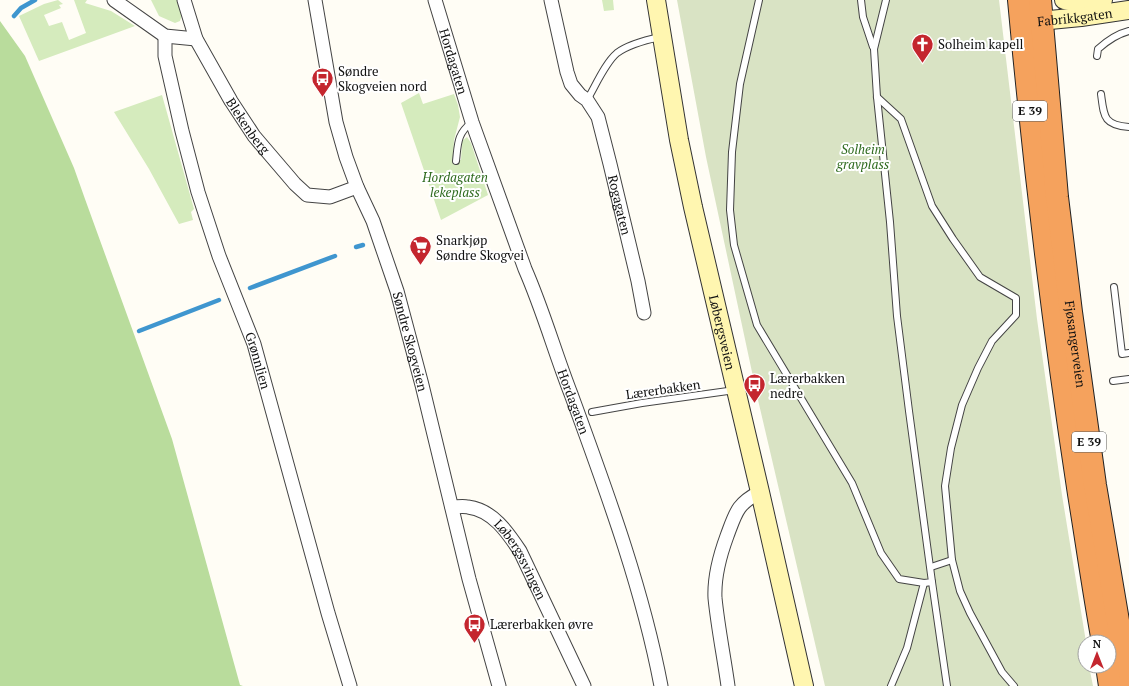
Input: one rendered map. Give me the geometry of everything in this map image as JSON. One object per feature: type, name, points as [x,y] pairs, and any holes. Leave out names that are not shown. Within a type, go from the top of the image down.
[{"type":"highway","name":"Fjøsangerveien","points":[[1019,0],[1040,200],[1067,413],[1101,634]]},
{"type":"highway","name":"Fjøsangerveien","points":[[1041,10],[1057,197],[1071,312],[1095,485],[1129,686]]},
{"type":"highway","points":[[1108,674],[1110,686]]},
{"type":"street","points":[[114,0],[165,36],[196,39]]},
{"type":"street","name":"Blekenberg","points":[[184,0],[196,39],[228,94],[254,136],[294,184],[307,195],[330,196],[357,187]]},
{"type":"street","name":"Søndre Skogveien","points":[[315,0],[336,122],[346,157],[357,187],[373,222],[397,290],[422,384],[469,579],[499,686]]},
{"type":"street","name":"Hordagaten","points":[[436,0],[472,122],[533,288],[551,342],[612,504],[638,588],[661,686]]},
{"type":"street","name":"Rogagaten","points":[[551,0],[571,84],[580,95],[587,100],[598,117],[644,313]]},
{"type":"street","name":"Løbergsveien","points":[[656,0],[679,140],[693,207],[737,390],[804,686]]},
{"type":"street","name":"Fabrikkgaten","points":[[1021,22],[1041,10],[1103,0]]},
{"type":"street","name":"Fabrikkgaten","points":[[1076,5],[1129,10]]},
{"type":"street","name":"Grønnlien","points":[[165,36],[165,56],[198,192],[219,256],[254,344],[328,613],[350,686]]},
{"type":"street","points":[[728,686],[715,598],[717,569],[723,546],[738,509],[746,499],[760,492]]},
{"type":"street","name":"Løbergssvingen","points":[[452,507],[469,507],[483,511],[507,532],[520,551],[584,686]]},
{"type":"lane","points":[[759,0],[740,84],[732,152],[730,210],[734,245],[757,325],[852,483],[881,553],[899,579],[924,583],[932,582]]},
{"type":"lane","points":[[861,0],[863,17],[874,49],[897,316],[947,686]]},
{"type":"lane","points":[[874,49],[886,0]]},
{"type":"lane","points":[[1097,56],[1098,49],[1104,44],[1122,33],[1129,31]]},
{"type":"lane","points":[[587,100],[603,70],[616,54],[639,42],[662,37]]},
{"type":"lane","points":[[1101,94],[1104,115],[1108,121],[1117,126],[1129,126]]},
{"type":"lane","points":[[877,97],[901,119],[932,206],[957,245],[980,277],[1016,298],[1016,316],[992,341],[978,368],[962,405],[951,448],[945,486],[952,560],[960,591],[970,613],[1002,672],[1014,686]]},
{"type":"lane","points":[[456,160],[458,141],[462,131],[472,122]]},
{"type":"lane","points":[[1114,287],[1122,354],[1129,353]]},
{"type":"lane","points":[[1113,381],[1129,379]]},
{"type":"lane","name":"Lærerbakken","points":[[592,412],[642,403],[737,390]]},
{"type":"lane","points":[[931,567],[952,560]]},
{"type":"lane","points":[[891,686],[906,648],[924,583]]},
{"type":"green space","points":[[58,0],[63,4],[59,5],[61,8],[44,15],[49,26],[62,22],[69,40],[86,33],[74,0],[87,0],[85,3],[111,11],[135,26],[39,61],[19,16],[44,4]]},
{"type":"green space","points":[[151,0],[177,0],[182,15],[180,21],[175,23],[159,16]]},
{"type":"green space","points":[[602,0],[613,0],[614,10],[604,11]]},
{"type":"green space","name":"Solheim gravplass","points":[[677,0],[999,0],[1037,319],[1062,495],[1085,634],[1077,634],[1077,674],[1091,674],[1093,686],[825,686],[758,400],[706,157]]},
{"type":"green space","points":[[0,21],[25,56],[74,168],[172,439],[240,685],[243,686],[0,686]]},
{"type":"green space","name":"Hordagaten lekeplass","points":[[419,93],[423,104],[454,94],[460,117],[454,140],[453,160],[461,160],[462,141],[467,137],[471,143],[488,195],[441,220],[401,103]]},
{"type":"green space","points":[[162,95],[194,209],[191,212],[193,220],[179,224],[149,169],[114,112]]},
{"type":"waterway","points":[[14,16],[21,8],[35,0]]},
{"type":"waterway","points":[[356,247],[363,245]]},
{"type":"waterway","points":[[250,288],[335,256]]},
{"type":"waterway","points":[[139,331],[219,300]]},
{"type":"place","name":"Solheim kapell","points":[[923,64]]},
{"type":"place","name":"Søndre Skogveien nord","points":[[322,98]]},
{"type":"place","name":"Snarkjøp Søndre Skogvei","points":[[420,266]]},
{"type":"place","name":"Lærerbakken nedre","points":[[754,404]]},
{"type":"place","name":"Lærerbakken øvre","points":[[474,644]]}]
